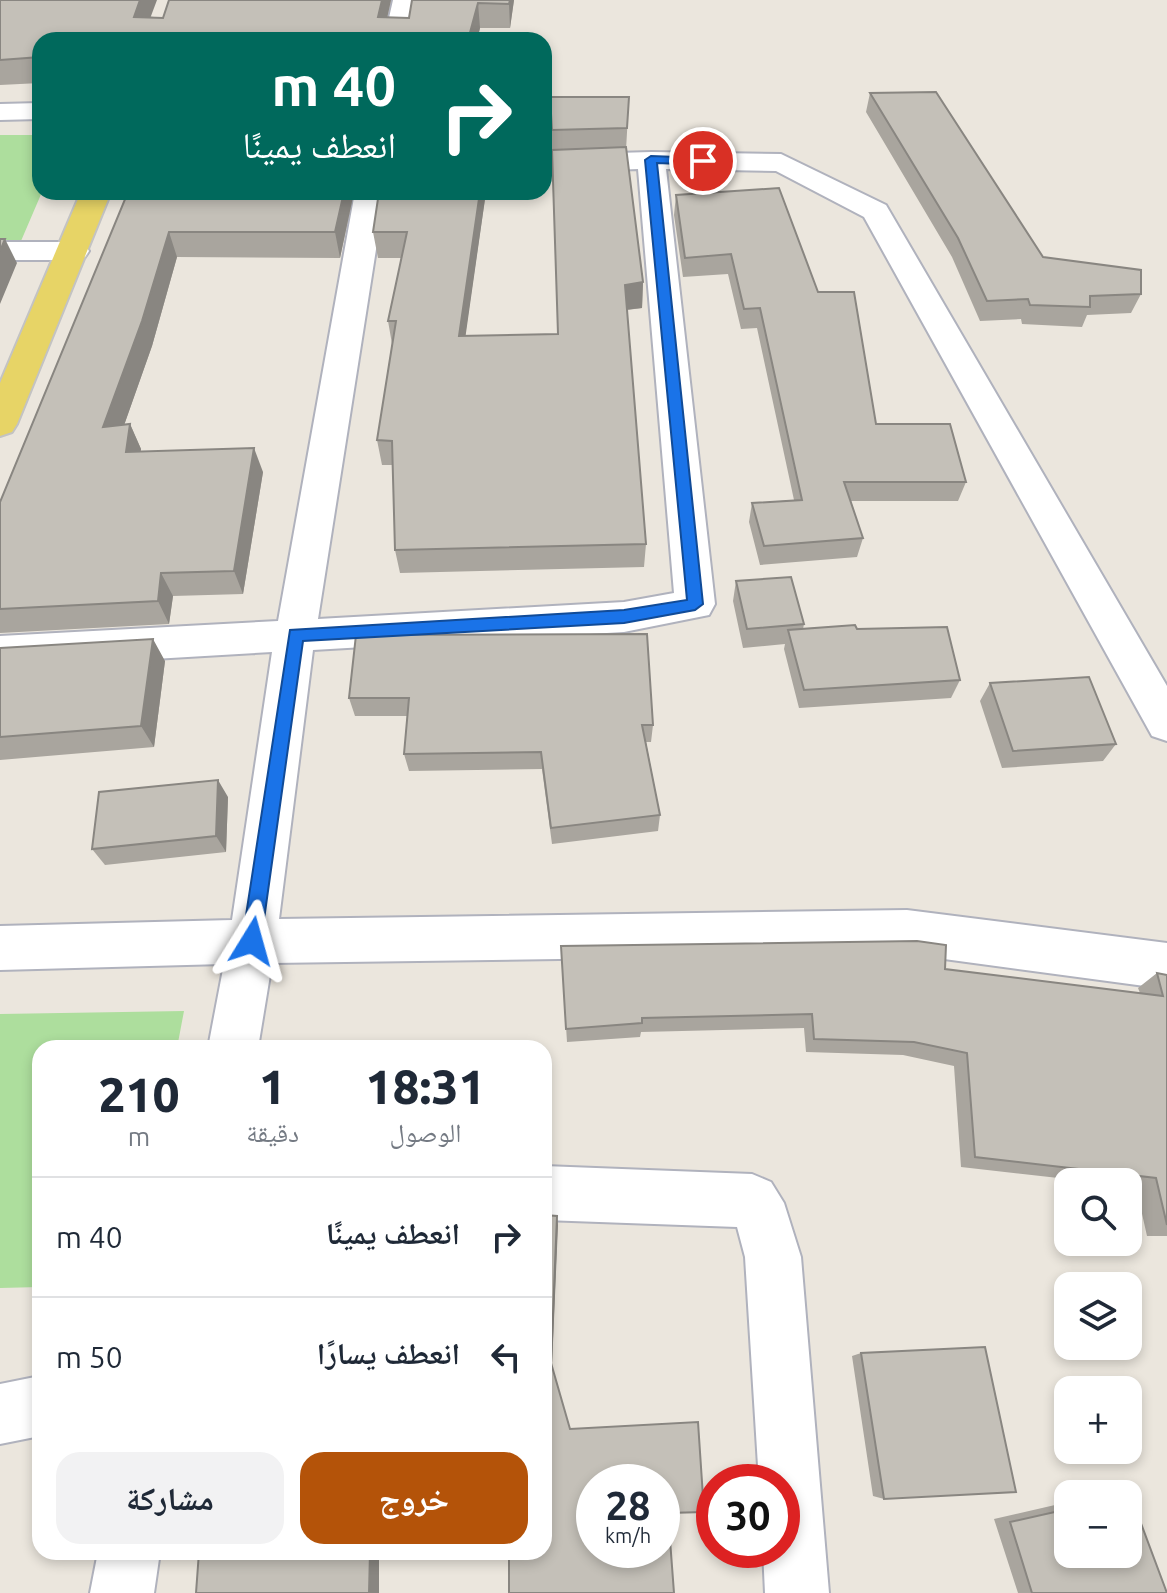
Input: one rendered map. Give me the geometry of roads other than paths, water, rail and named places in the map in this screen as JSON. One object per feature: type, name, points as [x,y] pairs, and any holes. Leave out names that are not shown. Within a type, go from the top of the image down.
[{"type":"main road","points":[[0,424],[93,200]]},
{"type":"street","points":[[399,32],[405,0]]},
{"type":"street","points":[[0,112],[32,111]]},
{"type":"street","points":[[0,652],[624,617],[695,604],[651,160]]},
{"type":"street","points":[[552,164],[651,160],[781,163],[876,211],[1167,724]]},
{"type":"street","points":[[234,1040],[252,941],[295,635],[369,200]]},
{"type":"street","points":[[0,251],[74,251]]},
{"type":"street","points":[[0,948],[252,941],[907,932],[1167,966]]},
{"type":"street","points":[[552,1193],[752,1201],[765,1222],[773,1257],[797,1593]]},
{"type":"street","points":[[0,1414],[32,1408]]},
{"type":"street","points":[[122,1593],[128,1560]]}]
